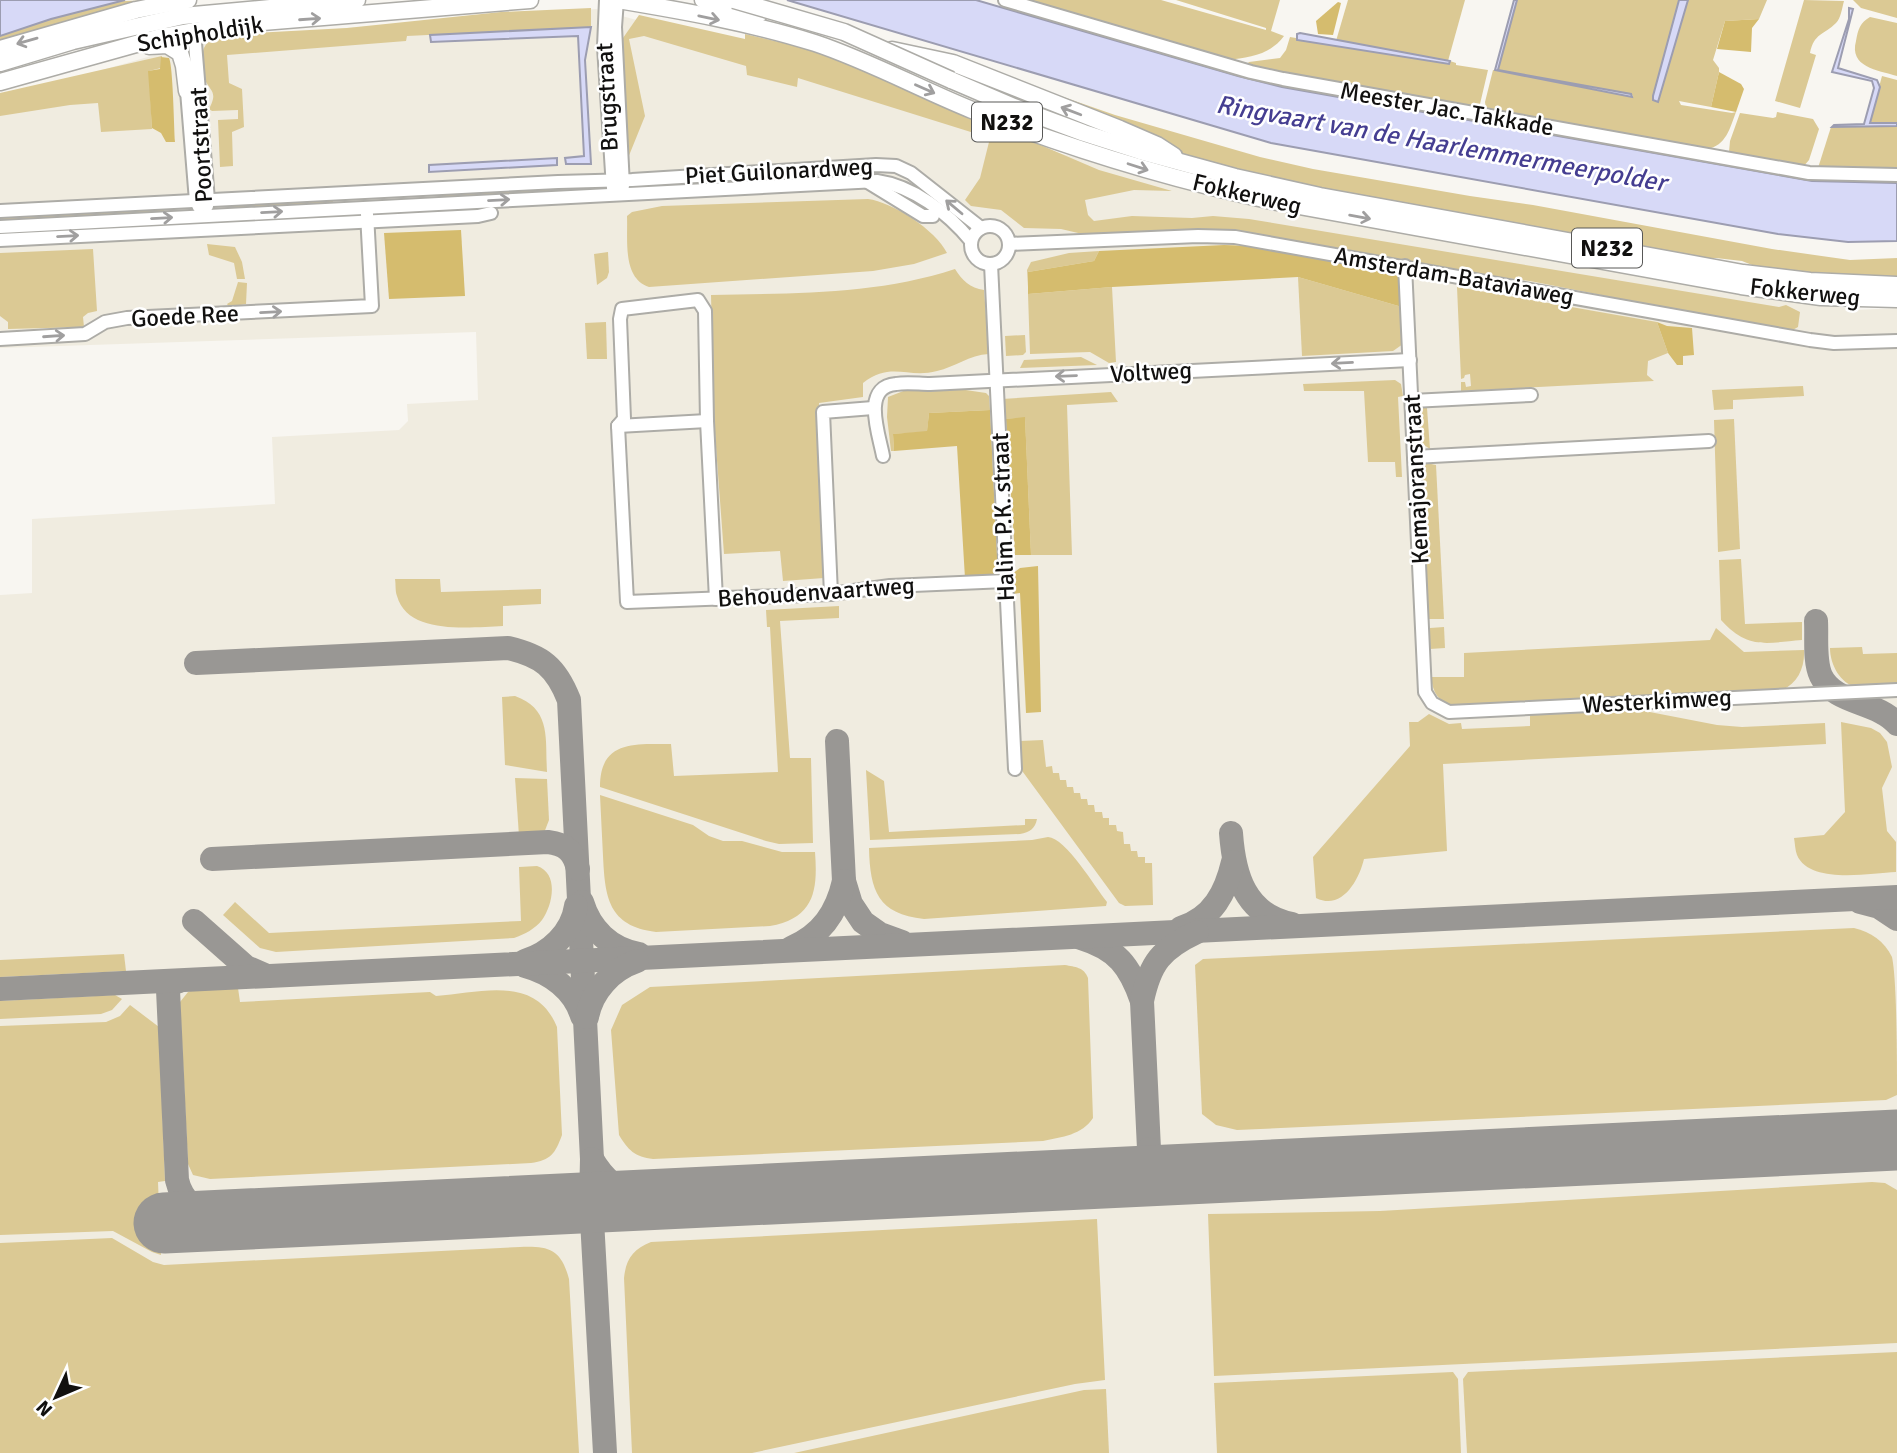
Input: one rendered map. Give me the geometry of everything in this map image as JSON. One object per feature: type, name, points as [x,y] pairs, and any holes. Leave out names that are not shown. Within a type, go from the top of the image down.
[{"type":"main road","points":[[0,49],[124,13],[188,0]]},
{"type":"main road","points":[[0,63],[146,15],[237,0]]},
{"type":"main road","points":[[73,41],[161,20],[206,13],[357,0]]},
{"type":"main road","name":"Schipholdijk","points":[[0,82],[109,51],[194,31],[250,23],[530,0]]},
{"type":"main road","name":"Fokkerweg","points":[[618,0],[795,37],[844,54],[972,110],[1156,172],[1220,190],[1741,286],[1821,297],[1897,299]]},
{"type":"main road","name":"N232","points":[[703,0],[846,39],[953,63],[1157,145],[1189,165]]},
{"type":"main road","name":"Fokkerweg","points":[[734,0],[844,32],[1051,121],[1189,165],[1320,195],[1743,273],[1821,282],[1897,285]]},
{"type":"main road","points":[[161,20],[179,22],[194,31]]},
{"type":"main road","points":[[109,51],[161,45],[174,48],[183,58],[187,91]]},
{"type":"street","name":"Brugstraat","points":[[606,0],[604,47],[617,166]]},
{"type":"street","name":"Brugstraat","points":[[618,0],[615,27],[618,187]]},
{"type":"street","name":"Meester Jac. Takkade","points":[[1005,0],[1283,79],[1809,173],[1897,175]]},
{"type":"street","name":"Poortstraat","points":[[194,31],[202,201]]},
{"type":"street","name":"Poortstraat","points":[[187,91],[204,216]]},
{"type":"street","points":[[594,180],[617,166],[641,177]]},
{"type":"street","name":"Piet Guilonardweg","points":[[618,187],[641,177],[895,166],[920,179],[981,228]]},
{"type":"street","points":[[0,211],[594,180],[618,187]]},
{"type":"street","name":"Piet Guilonardweg","points":[[618,187],[866,180],[888,182],[919,197],[939,216],[961,229],[971,241]]},
{"type":"street","name":"Piet Guilonardweg","points":[[866,180],[923,216],[939,216]]},
{"type":"street","points":[[558,182],[559,197]]},
{"type":"street","points":[[0,226],[559,197],[618,187]]},
{"type":"street","points":[[424,189],[424,204]]},
{"type":"street","points":[[367,192],[368,222]]},
{"type":"street","points":[[0,240],[481,216],[491,213]]},
{"type":"street","name":"Goede Ree","points":[[0,339],[85,334],[105,322],[127,318],[372,306],[368,222]]},
{"type":"street","points":[[981,228],[997,228],[1003,231],[1009,244],[1004,258],[991,264],[978,260],[971,248],[971,241],[981,228]]},
{"type":"street","name":"Amsterdam-Bataviaweg","points":[[1009,244],[1198,236],[1235,237],[1810,340],[1834,343],[1897,341]]},
{"type":"street","name":"Halim P.K. straat","points":[[991,264],[1015,769]]},
{"type":"street","name":"Kemajoranstraat","points":[[1405,266],[1426,692]]},
{"type":"street","points":[[618,426],[624,419],[620,320],[622,309],[627,306],[698,300],[705,311],[707,422],[716,599]]},
{"type":"street","name":"Voltweg","points":[[873,408],[880,392],[893,383],[930,384],[1410,360]]},
{"type":"street","points":[[1412,401],[1531,395]]},
{"type":"street","points":[[831,594],[823,412],[873,408],[883,456]]},
{"type":"street","points":[[618,426],[707,422]]},
{"type":"street","name":"Behoudenvaartweg","points":[[618,426],[627,602],[831,594],[890,586],[1006,581]]},
{"type":"street","points":[[1414,457],[1709,441]]},
{"type":"street","name":"Westerkimweg","points":[[1426,692],[1432,703],[1449,712],[1897,690]]},
{"type":"shaded area","points":[[157,0],[0,45],[0,36],[51,19],[122,1]]},
{"type":"shaded area","points":[[1020,0],[1161,0],[1266,30],[1176,0],[1280,0],[1271,31],[1284,36],[1266,51],[1227,60]]},
{"type":"shaded area","points":[[1348,0],[1465,0],[1448,61],[1336,41]]},
{"type":"shaded area","points":[[1517,0],[1679,0],[1652,98],[1658,102],[1688,0],[1767,0],[1759,19],[1725,21],[1713,60],[1719,72],[1711,107],[1679,101],[1681,105],[1736,112],[1723,140],[1707,149],[1486,109],[1485,102],[1493,70],[1633,96],[1497,70]]},
{"type":"shaded area","points":[[1804,0],[1844,1],[1838,21],[1817,38],[1812,46],[1810,53],[1816,55],[1800,108],[1775,101]]},
{"type":"shaded area","points":[[1853,0],[1897,0],[1897,18],[1861,8]]},
{"type":"shaded area","points":[[1338,2],[1341,3],[1333,35],[1318,34],[1316,21]]},
{"type":"shaded area","points":[[591,8],[591,27],[407,36],[406,41],[227,55],[229,83],[242,89],[244,127],[232,132],[233,166],[220,167],[218,120],[238,119],[238,110],[209,109],[213,95],[204,77],[203,52],[206,44],[219,35],[347,28],[501,12]]},
{"type":"shaded area","points":[[596,9],[762,54],[1030,147],[1315,209],[1855,310],[1897,308],[1897,1453],[0,1453],[0,595],[32,593],[32,519],[275,504],[272,437],[399,430],[408,421],[407,404],[478,400],[476,332],[0,348],[0,99],[190,45],[346,28]]},
{"type":"shaded area","points":[[639,15],[745,39],[745,34],[813,50],[1099,170],[1172,191],[1134,190],[1085,200],[1088,215],[1094,221],[1132,216],[1249,219],[1779,307],[1786,305],[1800,312],[1798,327],[1789,332],[1530,281],[1452,271],[1300,243],[1091,236],[1061,229],[1024,228],[1001,210],[971,206],[965,200],[980,178],[990,138],[798,78],[797,87],[747,75],[746,66],[644,36],[629,39],[645,116],[628,158],[623,38]]},
{"type":"shaded area","points":[[1870,17],[1897,23],[1897,76],[1866,66],[1857,57],[1855,50],[1859,30]]},
{"type":"shaded area","points":[[1759,19],[1752,28],[1751,52],[1717,49],[1725,21]]},
{"type":"shaded area","points":[[1290,37],[1448,64],[1450,61],[1456,65],[1488,70],[1480,104],[1471,109],[1247,64],[1280,58]]},
{"type":"shaded area","points":[[162,56],[161,68],[149,71],[152,129],[101,132],[98,103],[0,116],[0,93]]},
{"type":"shaded area","points":[[161,57],[169,58],[170,63],[175,142],[166,142],[161,133],[152,128],[148,71],[160,69]]},
{"type":"shaded area","points":[[989,71],[1115,115],[1260,157],[1313,169],[1533,205],[1772,249],[1850,260],[1897,258],[1897,280],[1837,277],[1757,267],[1742,261],[1695,259],[1309,188],[1184,154],[1115,122]]},
{"type":"shaded area","points":[[1719,72],[1741,84],[1744,89],[1736,112],[1711,107]]},
{"type":"shaded area","points":[[1882,76],[1897,80],[1897,123],[1869,124]]},
{"type":"shaded area","points":[[1777,112],[1813,119],[1819,129],[1809,160],[1803,167],[1729,152],[1740,113],[1773,118]]},
{"type":"shaded area","points":[[1897,126],[1897,171],[1818,168],[1831,127]]},
{"type":"shaded area","points":[[554,188],[545,193],[439,198],[440,193]]},
{"type":"shaded area","points":[[333,199],[333,204],[233,210],[232,204]]},
{"type":"shaded area","points":[[868,199],[889,205],[912,218],[933,235],[947,253],[914,264],[873,271],[649,287],[640,282],[630,267],[627,216],[632,212],[662,206]]},
{"type":"shaded area","points":[[164,207],[164,214],[0,222],[0,216]]},
{"type":"shaded area","points":[[461,230],[465,296],[389,299],[384,233]]},
{"type":"shaded area","points":[[207,244],[235,247],[242,262],[245,279],[237,279],[234,263],[209,255]]},
{"type":"shaded area","points":[[1254,246],[1392,272],[1401,277],[1402,307],[1298,277],[1028,294],[1028,272],[1094,261],[1099,251]]},
{"type":"shaded area","points":[[93,249],[97,311],[83,317],[84,327],[8,329],[8,322],[0,316],[0,253]]},
{"type":"shaded area","points":[[1099,251],[1094,261],[1028,272],[1028,287],[1027,270],[1031,262],[1069,253]]},
{"type":"shaded area","points":[[608,252],[607,278],[597,285],[594,254]]},
{"type":"shaded area","points":[[955,269],[967,283],[984,290],[989,354],[927,373],[882,373],[863,383],[863,397],[819,403],[824,578],[783,581],[780,551],[724,554],[714,420],[711,295],[804,293],[865,288],[925,278]]},
{"type":"shaded area","points":[[1298,277],[1402,307],[1403,344],[1393,351],[1302,356]]},
{"type":"shaded area","points":[[238,282],[247,283],[246,304],[229,307],[227,304],[232,301]]},
{"type":"shaded area","points":[[1112,287],[1116,362],[1109,363],[1090,352],[1030,354],[1028,294]]},
{"type":"shaded area","points":[[1457,287],[1657,322],[1668,353],[1648,361],[1647,375],[1654,381],[1461,391],[1461,382],[1465,382],[1466,387],[1471,386],[1470,374],[1461,379]]},
{"type":"shaded area","points":[[606,322],[607,359],[587,359],[585,323]]},
{"type":"shaded area","points":[[1657,322],[1667,326],[1692,328],[1694,355],[1683,356],[1683,365],[1677,365],[1668,353]]},
{"type":"shaded area","points":[[1025,335],[1026,352],[1023,355],[1006,356],[1005,336]]},
{"type":"shaded area","points":[[1081,357],[1097,365],[1020,368],[1024,360]]},
{"type":"shaded area","points":[[1395,380],[1401,384],[1403,396],[1398,397],[1402,477],[1396,477],[1395,462],[1368,462],[1364,391],[1304,391],[1303,384]]},
{"type":"shaded area","points":[[1803,386],[1804,396],[1733,400],[1733,409],[1714,410],[1712,390]]},
{"type":"shaded area","points":[[952,388],[986,393],[989,396],[990,410],[929,413],[927,432],[893,434],[894,451],[891,451],[887,417],[888,397],[906,390]]},
{"type":"shaded area","points":[[1111,392],[1118,402],[1067,405],[1072,555],[1031,555],[1025,418],[1006,419],[1002,399]]},
{"type":"shaded area","points":[[1423,404],[1427,408],[1430,449],[1421,443],[1418,407]]},
{"type":"shaded area","points":[[990,410],[998,576],[965,578],[957,446],[894,451],[893,434],[927,431],[929,413]]},
{"type":"shaded area","points":[[1025,417],[1031,555],[1015,555],[1006,419]]},
{"type":"shaded area","points":[[1734,419],[1740,549],[1718,552],[1714,420]]},
{"type":"shaded area","points":[[1421,462],[1436,465],[1444,619],[1428,619]]},
{"type":"shaded area","points":[[1741,559],[1745,624],[1802,622],[1802,640],[1768,643],[1749,640],[1731,630],[1721,620],[1719,560]]},
{"type":"shaded area","points":[[1038,566],[1041,712],[1026,713],[1020,593],[1013,594],[1012,574],[1020,568]]},
{"type":"shaded area","points":[[395,579],[440,579],[441,592],[541,589],[541,604],[503,606],[503,626],[442,626],[414,618],[403,609],[396,594]]},
{"type":"shaded area","points":[[839,606],[839,618],[780,621],[790,758],[811,758],[813,843],[779,844],[766,841],[600,787],[606,760],[613,753],[632,745],[671,744],[674,776],[778,772],[770,627],[767,627],[766,610]]},
{"type":"shaded area","points":[[1444,627],[1445,648],[1430,649],[1430,628]]},
{"type":"shaded area","points":[[1716,628],[1744,652],[1804,650],[1799,674],[1782,690],[1453,706],[1440,699],[1432,683],[1431,677],[1464,677],[1464,653],[1710,640]]},
{"type":"shaded area","points":[[1862,647],[1863,654],[1897,653],[1897,685],[1862,688],[1841,678],[1834,667],[1830,648]]},
{"type":"shaded area","points":[[515,696],[527,702],[541,717],[546,737],[547,772],[505,765],[502,697]]},
{"type":"shaded area","points":[[1629,708],[1717,725],[1742,727],[1825,723],[1826,744],[1443,764],[1447,851],[1364,859],[1358,876],[1341,897],[1325,901],[1316,898],[1313,857],[1410,746],[1409,722],[1418,722],[1429,714],[1449,724],[1461,723],[1462,729],[1530,726],[1530,713]]},
{"type":"shaded area","points":[[1841,722],[1871,728],[1880,733],[1887,742],[1892,767],[1882,788],[1887,831],[1896,842],[1896,872],[1827,874],[1804,864],[1797,855],[1794,838],[1824,835],[1845,812]]},
{"type":"shaded area","points":[[1043,740],[1046,767],[1052,766],[1053,773],[1059,773],[1060,780],[1066,780],[1067,787],[1073,787],[1074,793],[1080,793],[1081,799],[1087,799],[1088,805],[1094,805],[1095,812],[1102,812],[1103,818],[1109,818],[1109,825],[1116,825],[1117,831],[1123,832],[1124,844],[1130,844],[1131,851],[1137,851],[1138,857],[1145,857],[1145,863],[1152,863],[1153,905],[1125,906],[1119,903],[1020,768],[1020,741]]},
{"type":"shaded area","points":[[866,770],[884,781],[889,832],[1025,825],[1025,819],[1037,819],[1032,830],[1020,834],[870,840]]},
{"type":"shaded area","points":[[515,778],[547,779],[549,820],[544,833],[519,836]]},
{"type":"shaded area","points":[[600,795],[693,825],[709,836],[723,841],[742,841],[782,852],[815,852],[814,890],[810,901],[796,917],[770,926],[656,932],[628,923],[612,907],[605,884]]},
{"type":"shaded area","points":[[1048,837],[1063,845],[1080,864],[1107,902],[1106,906],[924,919],[896,912],[887,906],[880,898],[872,877],[869,848]]},
{"type":"shaded area","points":[[537,866],[549,875],[552,890],[549,906],[536,926],[514,938],[276,952],[260,948],[223,915],[235,902],[269,933],[521,921],[519,867]]},
{"type":"shaded area","points":[[1854,928],[1876,938],[1892,957],[1896,1003],[1897,1095],[1886,1100],[1237,1130],[1216,1125],[1202,1114],[1195,965],[1203,959]]},
{"type":"shaded area","points":[[124,954],[126,971],[0,977],[0,960]]},
{"type":"shaded area","points":[[1065,965],[1082,970],[1088,978],[1093,1118],[1083,1128],[1071,1134],[1043,1141],[653,1159],[633,1152],[619,1135],[611,1030],[622,1005],[650,987]]},
{"type":"shaded area","points":[[238,988],[240,1002],[430,992],[436,996],[489,990],[522,993],[536,1000],[548,1011],[557,1027],[562,1135],[557,1147],[548,1158],[531,1163],[210,1179],[193,1175],[188,1164],[180,1002],[193,990]]},
{"type":"shaded area","points":[[115,995],[122,999],[112,1010],[101,1014],[0,1019],[0,1001]]},
{"type":"shaded area","points":[[130,1005],[159,1027],[165,1181],[158,1182],[161,1255],[113,1231],[0,1235],[0,1026],[106,1022],[120,1016]]},
{"type":"shaded area","points":[[1885,1183],[1897,1190],[1897,1343],[1214,1376],[1208,1214],[1380,1211]]},
{"type":"shaded area","points":[[1097,1219],[1105,1380],[1075,1384],[752,1453],[632,1453],[624,1278],[632,1255],[645,1245],[651,1242]]},
{"type":"shaded area","points":[[112,1238],[153,1262],[164,1265],[520,1247],[539,1247],[552,1251],[562,1261],[569,1279],[579,1453],[0,1453],[0,1243]]},
{"type":"shaded area","points":[[1897,1352],[1897,1453],[1467,1453],[1463,1379],[1468,1372]]},
{"type":"shaded area","points":[[1453,1372],[1458,1379],[1461,1453],[1217,1453],[1214,1383]]},
{"type":"shaded area","points":[[1106,1389],[1109,1453],[794,1453],[1084,1390]]},
{"type":"water","points":[[0,0],[125,0],[51,19],[0,36]]},
{"type":"water","name":"Ringvaart van de Haarlemmermeerpolder","points":[[787,0],[976,0],[1282,87],[1812,181],[1897,183],[1897,241],[1848,242],[1778,234],[1271,143]]},
{"type":"water","points":[[1514,0],[1517,0],[1498,70],[1631,94],[1632,97],[1495,70]]},
{"type":"water","points":[[1679,0],[1688,0],[1658,102],[1653,100],[1653,96]]},
{"type":"water","points":[[1849,8],[1853,9],[1838,68],[1877,80],[1880,87],[1870,123],[1897,123],[1897,126],[1832,127],[1864,124],[1874,88],[1872,81],[1832,72],[1849,19]]},
{"type":"water","points":[[591,27],[585,60],[591,164],[566,164],[565,158],[584,156],[578,36],[431,42],[430,35]]},
{"type":"water","points":[[1297,34],[1450,61],[1449,64],[1297,40]]},
{"type":"water","points":[[557,158],[557,165],[429,172],[429,165]]},
{"type":"taxiway","points":[[1816,621],[1817,663],[1827,685],[1845,697],[1889,716],[1897,724]]},
{"type":"taxiway","points":[[196,663],[508,648],[539,659],[559,679],[569,700],[605,1453]]},
{"type":"taxiway","points":[[837,741],[844,881],[851,904],[863,922],[880,934],[902,942]]},
{"type":"taxiway","points":[[1231,833],[1235,864],[1245,891],[1263,912],[1292,924]]},
{"type":"taxiway","points":[[212,859],[548,842],[568,850],[578,869]]},
{"type":"taxiway","points":[[1181,928],[1192,924],[1210,911],[1222,893],[1233,862]]},
{"type":"taxiway","points":[[791,948],[820,929],[837,903],[844,881]]},
{"type":"taxiway","points":[[0,989],[1897,897]]},
{"type":"taxiway","points":[[582,902],[590,921],[603,936],[619,948],[639,954]]},
{"type":"taxiway","points":[[1860,902],[1879,907],[1897,919]]},
{"type":"taxiway","points":[[525,961],[543,953],[558,941],[570,925],[576,906]]},
{"type":"taxiway","points":[[194,921],[246,967],[267,976]]},
{"type":"taxiway","points":[[1179,1174],[1157,1165],[1149,1149],[1142,1001],[1153,967],[1159,959],[1174,945],[1197,932]]},
{"type":"taxiway","points":[[1081,938],[1104,948],[1120,960],[1142,1001]]},
{"type":"taxiway","points":[[587,1017],[593,999],[604,983],[619,970],[637,961]]},
{"type":"taxiway","points":[[525,966],[544,973],[560,984],[573,998],[582,1016]]},
{"type":"taxiway","points":[[179,981],[173,983],[168,990],[177,1180],[179,1188],[191,1205],[216,1220]]},
{"type":"taxiway","points":[[1882,1140],[1897,1139]]},
{"type":"taxiway","points":[[1122,1177],[1142,1166],[1149,1149]]},
{"type":"taxiway","points":[[592,1159],[612,1184],[640,1200]]},
{"type":"runway","points":[[164,1223],[1897,1140]]}]
